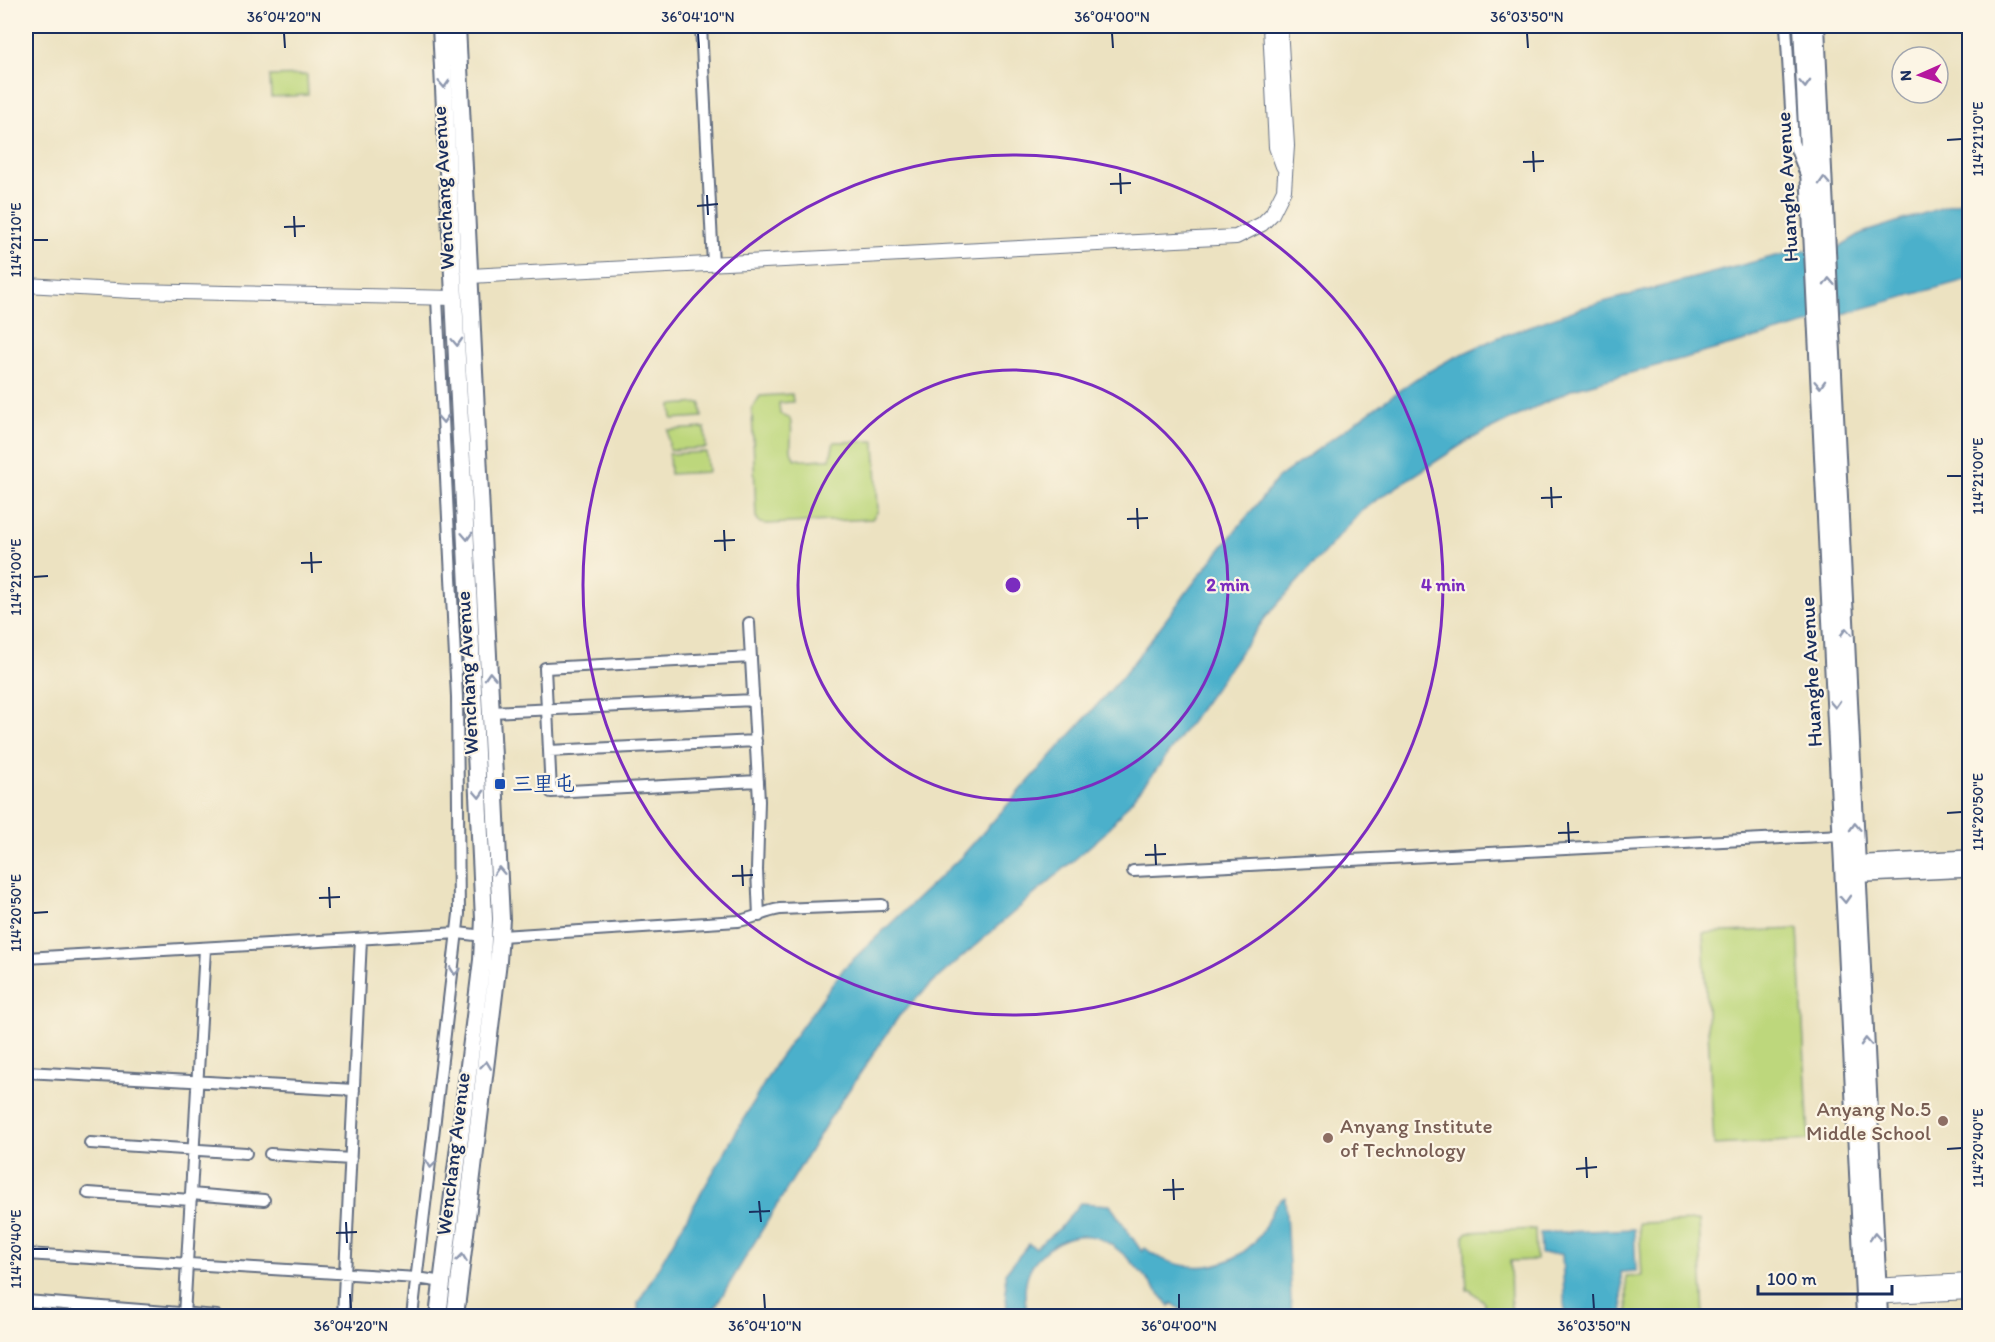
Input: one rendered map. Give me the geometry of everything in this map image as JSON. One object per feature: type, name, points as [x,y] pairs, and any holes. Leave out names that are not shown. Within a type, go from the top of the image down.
[{"type":"main road","name":"Wenchang Avenue","points":[[438,1317],[492,936],[481,826],[441,26]]},
{"type":"main road","name":"Wenchang Avenue","points":[[455,1317],[492,936],[492,712],[458,26]]},
{"type":"main road","name":"Huanghe Avenue","points":[[1802,26],[1810,184],[1820,241]]},
{"type":"main road","name":"Huanghe Avenue","points":[[1816,26],[1820,241],[1850,869],[1871,1291],[1879,1317]]},
{"type":"main road","name":"Huanghe Avenue","points":[[1824,325],[1842,835],[1850,869]]},
{"type":"main road","points":[[1850,869],[1970,858]]},
{"type":"main road","points":[[1850,869],[1970,869]]},
{"type":"main road","name":"Huanghe Avenue","points":[[1865,1317],[1871,1291]]},
{"type":"street","points":[[701,26],[713,264]]},
{"type":"street","points":[[1270,26],[1276,147],[1284,171]]},
{"type":"street","points":[[470,276],[1236,237],[1251,231],[1272,214],[1284,190],[1287,146],[1280,26]]},
{"type":"street","points":[[1786,26],[1793,142],[1810,184]]},
{"type":"street","points":[[26,285],[133,291],[455,298]]},
{"type":"street","points":[[412,1317],[458,933],[457,697],[437,298]]},
{"type":"street","points":[[749,623],[758,781],[759,916]]},
{"type":"street","points":[[751,657],[545,668],[551,792],[758,781]]},
{"type":"street","points":[[492,712],[753,700]]},
{"type":"street","points":[[549,751],[756,741]]},
{"type":"street","points":[[1133,871],[1842,835]]},
{"type":"street","points":[[26,958],[458,933],[492,936],[738,921],[780,909],[882,905]]},
{"type":"street","points":[[343,1317],[361,939]]},
{"type":"street","points":[[184,1315],[205,949]]},
{"type":"street","points":[[26,1072],[354,1090]]},
{"type":"street","points":[[90,1143],[246,1153]]},
{"type":"street","points":[[270,1154],[351,1159]]},
{"type":"street","points":[[88,1193],[264,1200]]},
{"type":"street","points":[[26,1254],[345,1273],[443,1282]]},
{"type":"street","points":[[1871,1291],[1970,1281]]},
{"type":"street","points":[[1871,1291],[1970,1292]]},
{"type":"street","points":[[26,1301],[217,1317]]},
{"type":"green space","points":[[307,75],[308,95],[271,97],[270,76]]},
{"type":"green space","points":[[792,394],[793,402],[779,403],[780,414],[789,417],[791,422],[791,448],[794,458],[830,459],[834,442],[875,441],[878,511],[872,519],[767,524],[760,523],[756,517],[752,409],[760,396]]},
{"type":"green space","points":[[701,403],[702,417],[672,419],[671,405]]},
{"type":"green space","points":[[705,428],[706,448],[669,450],[668,430]]},
{"type":"green space","points":[[706,452],[708,472],[670,474],[669,454]]},
{"type":"green space","points":[[1798,929],[1809,1140],[1714,1145],[1703,933]]},
{"type":"green space","points":[[1699,1221],[1704,1316],[1628,1316],[1626,1277],[1642,1276],[1639,1223]]},
{"type":"green space","points":[[1535,1229],[1536,1260],[1510,1261],[1511,1308],[1521,1316],[1484,1316],[1484,1302],[1467,1290],[1464,1236],[1468,1232]]},
{"type":"water","points":[[1969,199],[1969,279],[1573,389],[1469,440],[1364,508],[1265,618],[1157,769],[1105,833],[932,983],[899,1016],[828,1121],[710,1316],[638,1316],[638,1303],[777,1061],[844,968],[961,857],[1123,676],[1278,478],[1414,380],[1447,361],[1499,337],[1581,308],[1772,257],[1802,250],[1825,251],[1837,248],[1862,233]]},
{"type":"water","points":[[1285,1197],[1292,1316],[1262,1316],[1250,1312],[1238,1316],[1190,1316],[1172,1303],[1170,1306],[1128,1258],[1113,1246],[1097,1238],[1080,1236],[1061,1241],[1035,1261],[1026,1281],[1027,1311],[1007,1312],[1005,1273],[1029,1244],[1035,1248],[1060,1228],[1080,1203],[1110,1205],[1142,1252],[1145,1248],[1174,1263],[1205,1266],[1221,1263],[1249,1248],[1260,1235],[1277,1204]]},
{"type":"water","points":[[1634,1229],[1636,1271],[1621,1272],[1623,1315],[1565,1316],[1562,1254],[1541,1254],[1540,1233]]},
{"type":"place","name":"三里屯","points":[[500,784]]},
{"type":"place","name":"Anyang No.5 Middle School","points":[[1943,1121]]},
{"type":"place","name":"Anyang Institute of Technology","points":[[1328,1138]]}]
